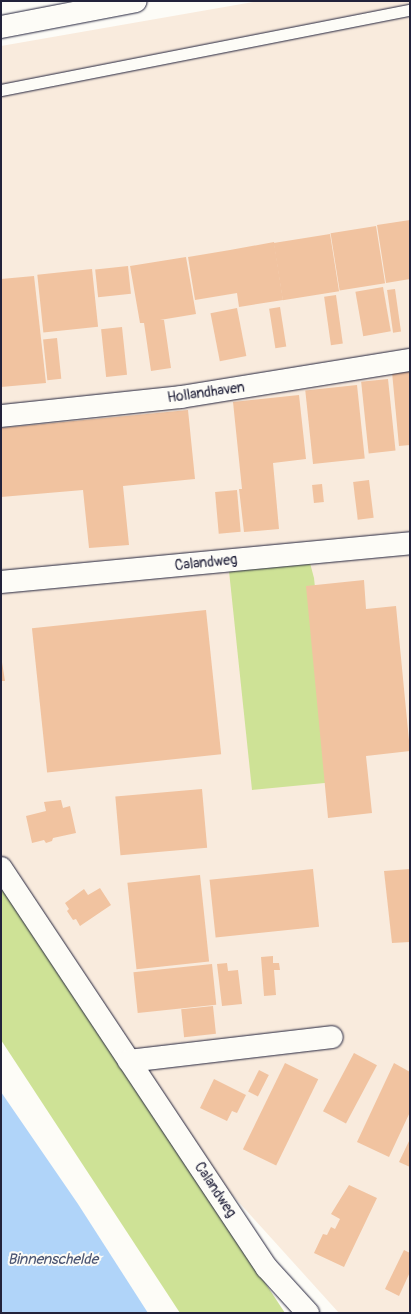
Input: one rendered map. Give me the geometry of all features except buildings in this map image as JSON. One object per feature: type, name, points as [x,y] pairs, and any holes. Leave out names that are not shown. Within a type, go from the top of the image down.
[{"type":"street","points":[[1,27],[136,1]]},
{"type":"street","name":"Hollandhaven","points":[[1,416],[181,397],[410,360]]},
{"type":"street","name":"Calandweg","points":[[1,582],[410,543]]},
{"type":"street","name":"Calandweg","points":[[1,868],[267,1268],[308,1313]]},
{"type":"street","points":[[129,1061],[332,1037]]},
{"type":"lane","points":[[1,90],[410,10]]},
{"type":"shaded area","points":[[259,1],[410,1],[410,1313],[339,1313],[1,939],[1,46]]},
{"type":"green space","points":[[310,563],[314,578],[335,782],[252,790],[229,571]]},
{"type":"green space","points":[[1,883],[285,1313],[180,1313],[1,1040]]},
{"type":"water","name":"Binnenschelde","points":[[1,1092],[78,1204],[148,1313],[1,1313]]}]
